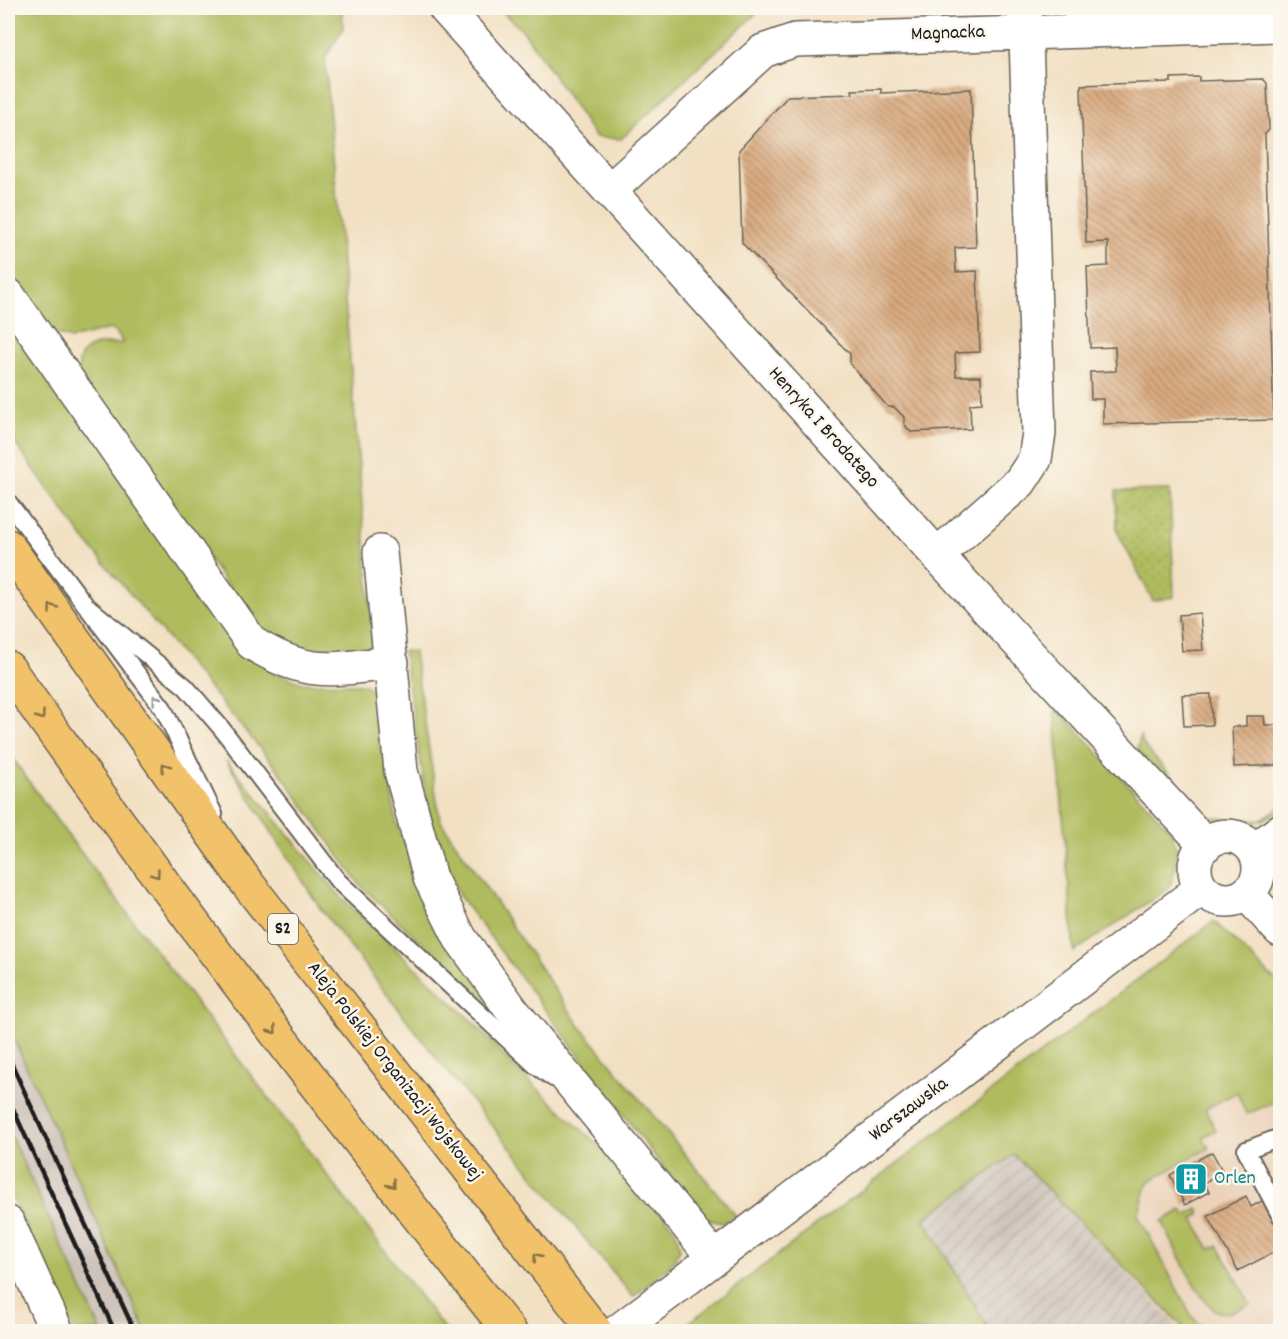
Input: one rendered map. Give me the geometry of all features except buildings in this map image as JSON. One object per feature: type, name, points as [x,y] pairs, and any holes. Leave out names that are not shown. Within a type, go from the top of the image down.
[{"type":"highway","name":"Aleja Polskiej Organizacji Wojskowej","points":[[8,546],[247,883],[596,1332]]},
{"type":"highway","points":[[8,668],[191,921],[357,1140],[510,1332]]},
{"type":"street","name":"Henryka I Brodatego","points":[[445,8],[937,555],[1206,844]]},
{"type":"street","name":"Magnacka","points":[[609,191],[763,51],[795,39],[1026,19],[1281,25]]},
{"type":"street","points":[[937,555],[1020,482],[1035,459],[1039,433],[1026,19]]},
{"type":"street","points":[[8,295],[252,643],[279,660],[319,670],[392,663]]},
{"type":"street","points":[[380,552],[401,771],[430,878],[460,938],[511,1009],[714,1258]]},
{"type":"street","points":[[1254,851],[1281,831]]},
{"type":"street","points":[[1232,836],[1248,844],[1254,851],[1259,862],[1259,874],[1255,885],[1247,894],[1236,899],[1223,900],[1211,896],[1202,888],[1195,870],[1200,852],[1213,839],[1232,836]]},
{"type":"street","name":"Warszawska","points":[[617,1332],[1202,888]]},
{"type":"street","points":[[1247,894],[1281,930]]},
{"type":"street","points":[[8,1223],[57,1332]]},
{"type":"lane","points":[[8,502],[163,708],[247,883]]},
{"type":"lane","points":[[88,607],[186,687],[222,729],[338,881],[534,1065],[589,1104]]},
{"type":"lane","points":[[1279,1140],[1246,1150],[1281,1215]]},
{"type":"shaded area","points":[[8,1026],[146,1331],[101,1331],[8,1130]]},
{"type":"shaded area","points":[[1280,1082],[1280,1331],[1181,1331],[1094,1238],[1144,1194],[1137,1167],[1195,1095]]},
{"type":"shaded area","points":[[1014,1155],[1181,1331],[990,1331],[924,1219]]},
{"type":"green space","points":[[8,8],[342,8],[343,29],[325,58],[373,636],[372,645],[362,652],[300,653],[259,630],[79,376],[79,365],[84,351],[97,345],[123,343],[116,332],[109,329],[71,339],[47,331],[8,275]]},
{"type":"green space","points":[[498,8],[866,8],[759,11],[621,139],[595,137],[524,32]]},
{"type":"green space","points":[[8,315],[279,674],[302,683],[364,684],[373,692],[380,713],[396,821],[432,908],[519,1034],[360,885],[279,771],[84,539],[8,433]]},
{"type":"green space","points":[[1170,490],[1174,597],[1153,601],[1117,531],[1116,491]]},
{"type":"green space","points":[[403,651],[414,652],[440,820],[579,1025],[736,1216],[723,1223],[702,1219],[458,894],[432,834]]},
{"type":"green space","points":[[1054,705],[1171,831],[1177,853],[1176,867],[1168,889],[1074,952]]},
{"type":"green space","points":[[1140,736],[1145,747],[1209,817],[1259,821],[1231,825],[1210,822],[1201,817],[1177,795],[1137,750]]},
{"type":"green space","points":[[8,752],[63,829],[446,1331],[146,1331],[8,1026]]},
{"type":"green space","points":[[226,760],[341,897],[475,1024],[514,1067],[634,1178],[676,1231],[680,1249],[670,1266],[633,1297],[438,1060],[320,908]]},
{"type":"green space","points":[[1280,807],[1280,811],[1259,821]]},
{"type":"green space","points":[[1214,921],[1280,985],[1280,1100],[1246,1114],[1237,1092],[1205,1109],[1216,1130],[1203,1137],[1209,1148],[1148,1182],[1138,1215],[1192,1317],[1207,1331],[1187,1331],[1014,1155],[924,1219],[990,1331],[678,1331]]},
{"type":"green space","points":[[8,1130],[101,1331],[74,1331],[8,1189]]},
{"type":"green space","points":[[1198,1209],[1201,1214],[1193,1219],[1210,1249],[1218,1245],[1250,1304],[1231,1312],[1219,1312],[1204,1299],[1187,1272],[1162,1221],[1182,1210],[1186,1216]]},
{"type":"railway","points":[[8,1056],[135,1332]]},
{"type":"railway","points":[[8,1098],[115,1332]]},
{"type":"place","name":"Orlen","points":[[1191,1179]]}]
